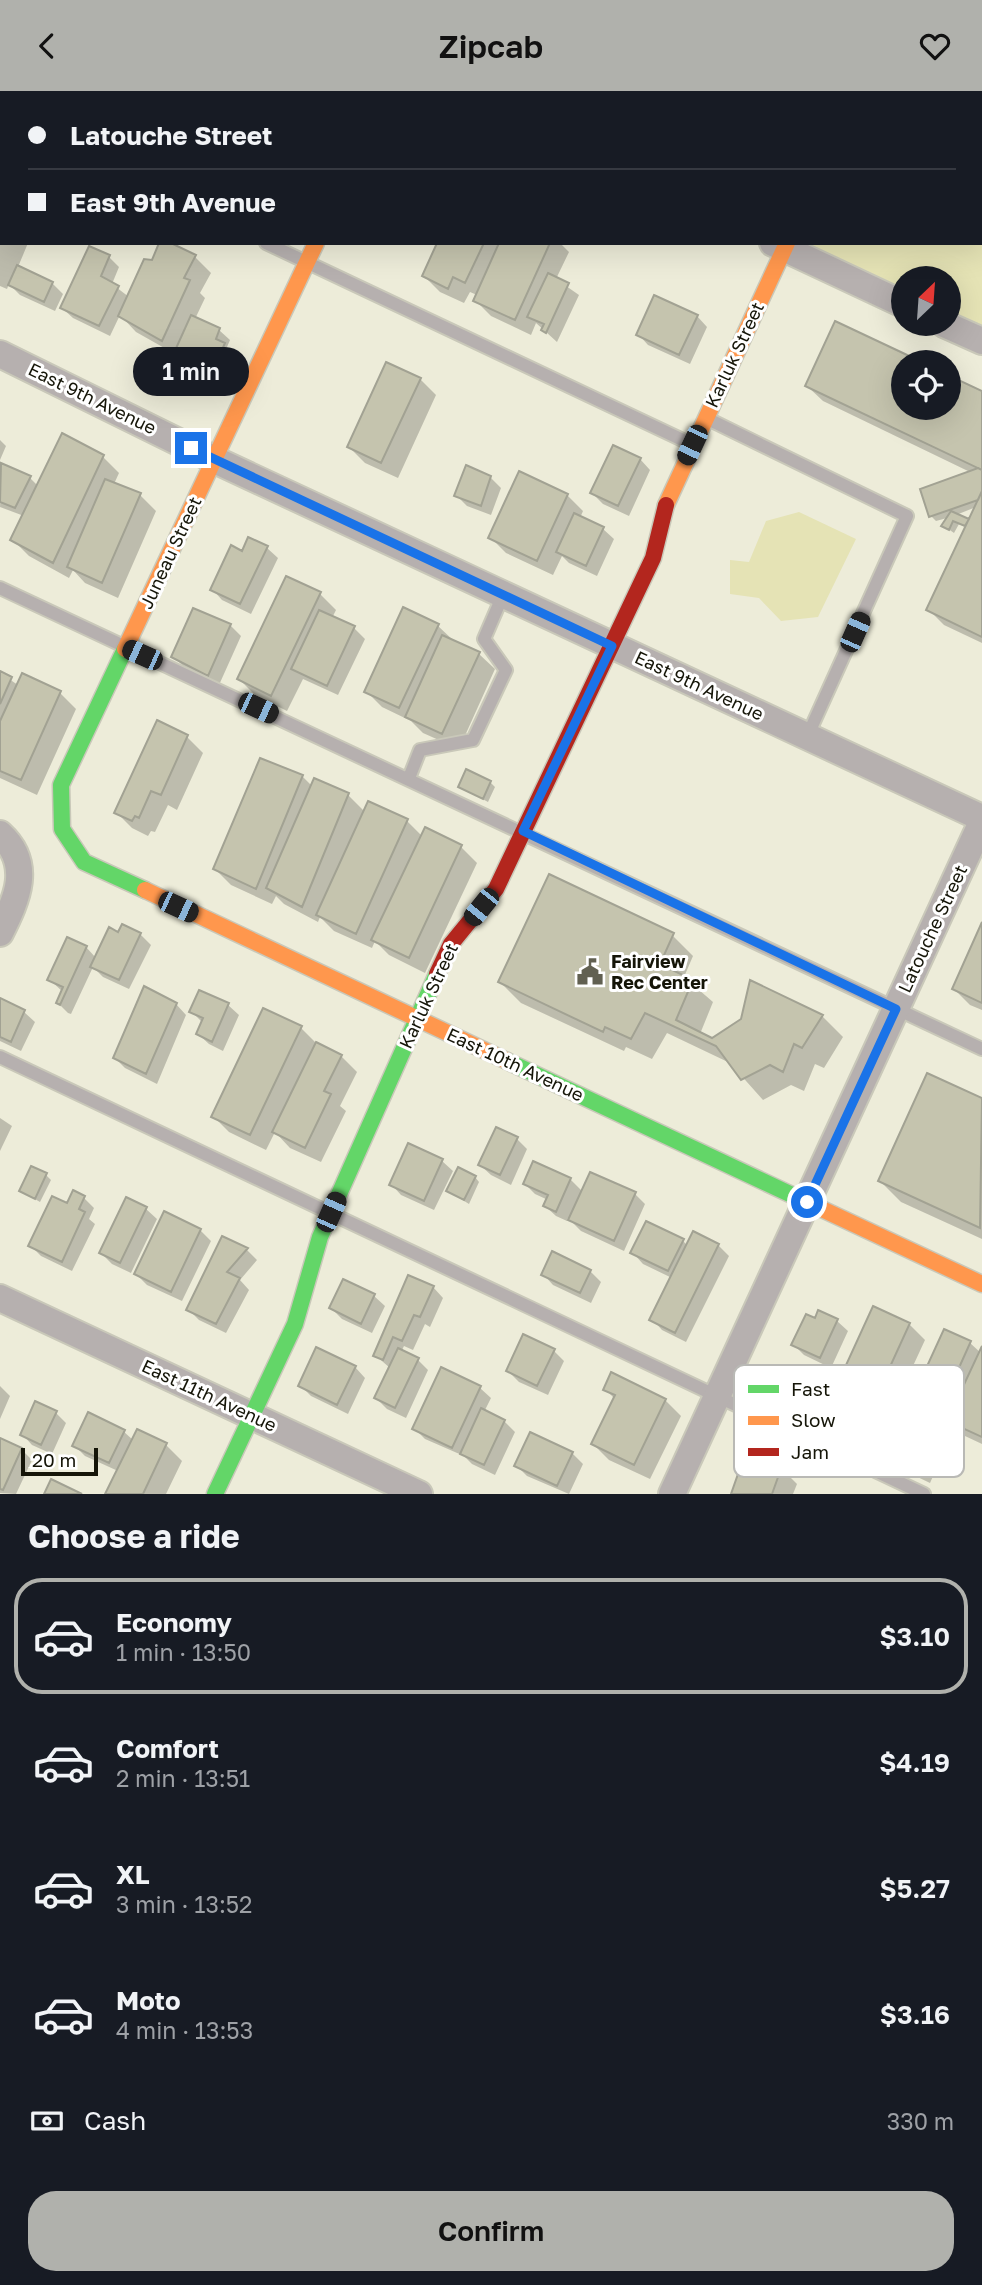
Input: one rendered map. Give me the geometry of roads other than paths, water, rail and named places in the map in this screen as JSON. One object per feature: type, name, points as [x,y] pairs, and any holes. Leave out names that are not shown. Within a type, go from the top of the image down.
[{"type":"street","name":"Juneau Street","points":[[62,829],[61,785],[315,245]]},
{"type":"street","points":[[781,245],[891,298]]},
{"type":"street","name":"Karluk Street","points":[[215,1494],[295,1324],[320,1237],[451,944],[496,889],[653,558],[668,497],[781,245]]},
{"type":"street","points":[[961,332],[982,341]]},
{"type":"street","name":"East 9th Avenue","points":[[0,354],[215,460],[982,820]]},
{"type":"street","name":"Latouche Street","points":[[672,1494],[982,820]]},
{"type":"street","name":"East 10th Avenue","points":[[62,829],[84,862],[982,1284]]},
{"type":"street","points":[[0,933],[22,882],[8,844]]},
{"type":"street","name":"East 11th Avenue","points":[[0,1298],[419,1494]]},
{"type":"lane","points":[[270,245],[692,445]]},
{"type":"lane","points":[[705,418],[906,516],[807,737]]},
{"type":"lane","points":[[0,588],[523,831],[982,1049]]},
{"type":"lane","points":[[409,778],[420,750],[472,740],[506,670],[484,639],[503,595]]},
{"type":"lane","points":[[0,1057],[734,1404]]},
{"type":"lane","points":[[888,1477],[924,1494]]},
{"type":"place","name":"Fairview Rec Center","points":[[590,972]]}]
